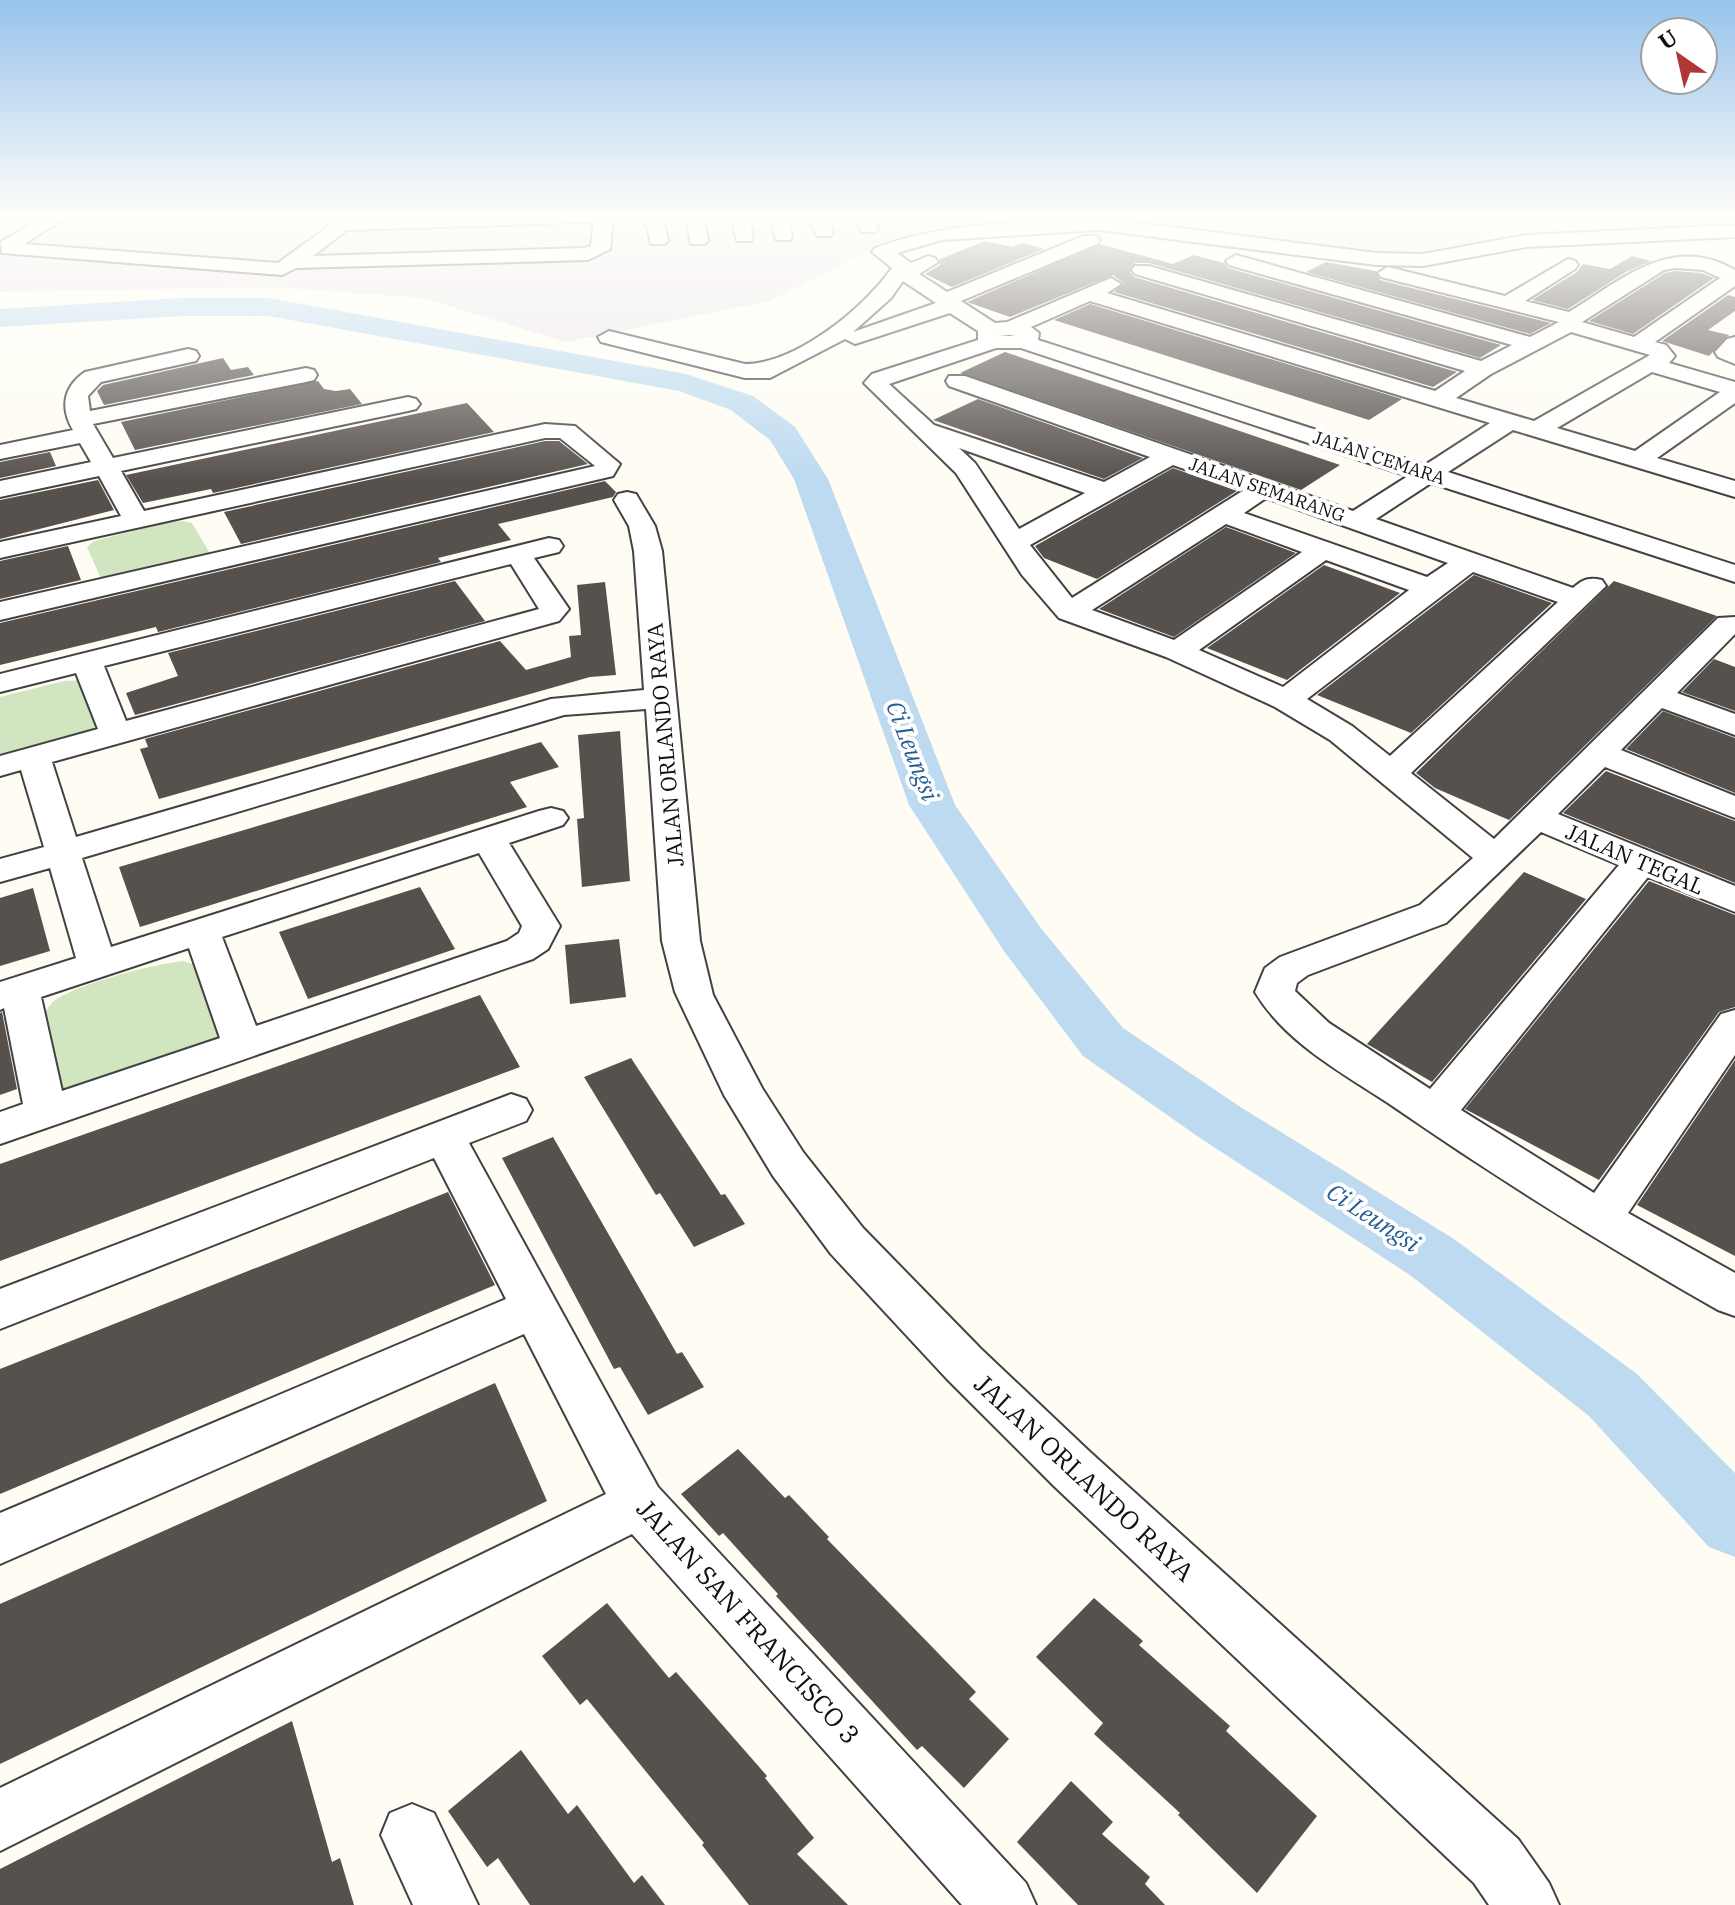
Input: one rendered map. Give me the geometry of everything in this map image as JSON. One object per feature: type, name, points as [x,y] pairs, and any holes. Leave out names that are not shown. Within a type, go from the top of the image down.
[{"type":"street","points":[[609,337],[745,371],[770,371],[837,334],[872,304]]},
{"type":"street","points":[[855,338],[944,304]]},
{"type":"street","name":"JALAN CEMARA","points":[[952,304],[1005,335],[1735,574]]},
{"type":"street","points":[[1068,304],[1005,335],[877,381],[876,386],[934,417],[1108,492]]},
{"type":"street","points":[[1121,304],[1735,489]]},
{"type":"street","points":[[1259,304],[1483,369]]},
{"type":"street","points":[[1391,304],[1532,344]]},
{"type":"street","points":[[1511,304],[1570,322],[1735,390]]},
{"type":"street","points":[[1437,400],[1483,369],[1598,304]]},
{"type":"street","points":[[1537,429],[1644,354],[1703,304]]},
{"type":"street","points":[[1735,344],[1726,352],[1735,357]]},
{"type":"street","points":[[136,519],[82,427],[76,396],[83,384],[93,377],[188,356]]},
{"type":"street","points":[[0,452],[82,427],[306,375]]},
{"type":"street","name":"JALAN SEMARANG","points":[[957,381],[1470,561],[1587,591],[1392,772]]},
{"type":"street","points":[[1638,460],[1735,390]]},
{"type":"street","points":[[934,417],[992,393]]},
{"type":"street","points":[[0,489],[408,404]]},
{"type":"street","points":[[934,417],[1032,569],[1069,612],[1177,651],[1286,700],[1341,733],[1495,858]]},
{"type":"street","points":[[1345,517],[1496,418]]},
{"type":"street","points":[[0,550],[552,430],[566,431],[608,464],[604,471],[0,611]]},
{"type":"street","points":[[1016,541],[1171,456]]},
{"type":"street","points":[[1069,612],[1262,490]]},
{"type":"street","name":"JALAN ORLANDO RAYA","points":[[627,500],[642,526],[648,551],[681,941],[697,998],[745,1095],[788,1164],[847,1241],[964,1364],[1072,1469],[1496,1861],[1527,1905]]},
{"type":"street","points":[[202,504],[230,557]]},
{"type":"street","points":[[1222,514],[1430,588]]},
{"type":"street","points":[[72,534],[95,588]]},
{"type":"street","points":[[0,683],[549,546]]},
{"type":"street","points":[[1177,651],[1323,550]]},
{"type":"street","points":[[97,964],[64,853],[17,762],[549,615],[555,609],[518,554]]},
{"type":"street","points":[[1286,700],[1430,588],[1470,561]]},
{"type":"street","points":[[1724,640],[1657,696],[1495,858],[1433,914],[1294,966],[1279,977],[1275,992],[1285,1008],[1308,1026],[1434,1113],[1599,1220],[1735,1296]]},
{"type":"street","points":[[87,662],[116,735]]},
{"type":"street","points":[[1657,696],[1735,725]]},
{"type":"street","points":[[0,871],[562,706],[661,698]]},
{"type":"street","points":[[1600,753],[1735,808]]},
{"type":"street","name":"JALAN TEGAL","points":[[1535,817],[1735,900]]},
{"type":"street","points":[[46,1112],[10,993],[551,818]]},
{"type":"street","points":[[0,1128],[520,950],[535,940],[541,926],[488,838]]},
{"type":"street","points":[[1434,1113],[1641,862]]},
{"type":"street","points":[[201,930],[243,1046]]},
{"type":"street","points":[[1599,1220],[1735,1024]]},
{"type":"street","points":[[0,1309],[511,1110]]},
{"type":"street","name":"JALAN SAN FRANCISCO 3","points":[[445,1138],[639,1504],[1004,1905]]},
{"type":"street","points":[[0,1539],[535,1308]]},
{"type":"street","points":[[0,1820],[639,1504]]},
{"type":"street","points":[[412,1835],[446,1905]]},
{"type":"shaded area","points":[[442,304],[755,304],[566,342]]},
{"type":"green space","points":[[167,522],[192,523],[211,555],[102,581],[87,547],[94,541]]},
{"type":"green space","points":[[83,680],[107,727],[0,763],[0,697],[64,681]]},
{"type":"green space","points":[[183,961],[196,965],[223,1033],[213,1047],[77,1094],[62,1088],[42,1016],[52,1003],[97,982],[136,970]]},
{"type":"building","points":[[972,304],[1042,304],[1010,317]]},
{"type":"building","points":[[1090,304],[1402,399],[1369,420],[1054,320]]},
{"type":"building","points":[[1154,304],[1225,304],[1457,372],[1433,387]]},
{"type":"building","points":[[1292,304],[1355,304],[1501,345],[1480,358]]},
{"type":"building","points":[[1421,304],[1475,304],[1551,323],[1530,334]]},
{"type":"building","points":[[1548,304],[1576,304],[1568,309]]},
{"type":"building","points":[[1616,304],[1677,304],[1633,334],[1589,321]]},
{"type":"building","points":[[1715,304],[1735,304],[1735,311],[1708,330],[1729,335],[1709,356],[1662,341]]},
{"type":"building","points":[[1005,352],[1340,465],[1301,490],[960,373]]},
{"type":"building","points":[[223,358],[231,370],[248,367],[254,375],[104,405],[97,391],[103,385]]},
{"type":"building","points":[[318,381],[324,389],[350,389],[362,404],[135,450],[121,422]]},
{"type":"building","points":[[978,399],[1143,458],[1104,479],[933,420]]},
{"type":"building","points":[[467,403],[494,432],[213,493],[211,489],[143,503],[126,475]]},
{"type":"building","points":[[545,441],[559,441],[588,464],[241,544],[224,512]]},
{"type":"building","points":[[50,452],[56,466],[0,478],[0,462]]},
{"type":"building","points":[[1173,468],[1237,491],[1097,579],[1044,558],[1035,546]]},
{"type":"building","points":[[98,480],[114,510],[0,539],[0,500]]},
{"type":"building","points":[[605,481],[616,492],[613,497],[498,524],[511,540],[438,558],[441,562],[158,632],[156,627],[0,665],[0,623]]},
{"type":"building","points":[[1226,527],[1296,553],[1174,637],[1099,609]]},
{"type":"building","points":[[68,546],[81,580],[0,599],[0,561]]},
{"type":"building","points":[[1324,565],[1400,593],[1287,680],[1207,648]]},
{"type":"building","points":[[1474,575],[1552,603],[1411,733],[1317,695]]},
{"type":"building","points":[[455,581],[485,621],[135,715],[126,693],[178,676],[168,653]]},
{"type":"building","points":[[1614,581],[1717,616],[1509,820],[1435,788],[1416,773]]},
{"type":"building","points":[[605,582],[616,675],[590,677],[159,799],[140,749],[148,747],[145,739],[500,641],[526,670],[571,657],[569,636],[581,635],[577,585]]},
{"type":"building","points":[[1714,659],[1735,667],[1735,711],[1682,692]]},
{"type":"building","points":[[1663,711],[1735,738],[1735,793],[1626,749]]},
{"type":"building","points":[[620,731],[630,881],[582,887],[577,819],[584,818],[578,735]]},
{"type":"building","points":[[541,742],[559,767],[510,782],[527,807],[140,927],[119,867]]},
{"type":"building","points":[[1606,771],[1735,821],[1735,883],[1563,813]]},
{"type":"building","points":[[1524,872],[1586,899],[1432,1082],[1367,1044]]},
{"type":"building","points":[[1649,881],[1735,915],[1735,1007],[1719,1012],[1599,1180],[1465,1109]]},
{"type":"building","points":[[420,887],[455,949],[308,999],[279,932]]},
{"type":"building","points":[[33,888],[50,951],[0,966],[0,898]]},
{"type":"building","points":[[619,939],[626,997],[570,1004],[565,945]]},
{"type":"building","points":[[480,995],[520,1067],[0,1261],[0,1164]]},
{"type":"building","points":[[0,1013],[17,1089],[0,1095]]},
{"type":"building","points":[[631,1058],[721,1195],[725,1194],[745,1224],[694,1247],[660,1193],[656,1195],[584,1077]]},
{"type":"building","points":[[1735,1060],[1735,1256],[1637,1205]]},
{"type":"building","points":[[553,1137],[677,1354],[682,1352],[704,1387],[648,1415],[620,1367],[614,1369],[502,1158]]},
{"type":"building","points":[[448,1192],[495,1285],[0,1494],[0,1369]]},
{"type":"building","points":[[495,1383],[547,1501],[0,1764],[0,1604]]},
{"type":"building","points":[[738,1449],[785,1498],[789,1495],[829,1537],[827,1539],[976,1692],[969,1699],[1009,1739],[964,1788],[922,1746],[917,1750],[776,1596],[778,1594],[723,1533],[719,1536],[681,1494]]},
{"type":"building","points":[[1094,1598],[1143,1641],[1139,1645],[1230,1726],[1226,1731],[1317,1816],[1257,1893],[1178,1815],[1180,1813],[1094,1734],[1103,1723],[1036,1657]]},
{"type":"building","points":[[607,1603],[669,1678],[676,1672],[767,1776],[765,1778],[814,1838],[797,1854],[848,1905],[749,1905],[702,1845],[704,1843],[587,1699],[580,1705],[542,1656]]},
{"type":"building","points":[[292,1721],[332,1862],[340,1858],[354,1905],[0,1905],[0,1869]]},
{"type":"building","points":[[521,1750],[568,1814],[577,1805],[634,1883],[642,1875],[665,1905],[530,1905],[498,1858],[487,1867],[448,1811]]},
{"type":"building","points":[[1071,1781],[1113,1822],[1102,1834],[1150,1877],[1145,1884],[1165,1905],[1078,1905],[1017,1842]]},
{"type":"waterway","name":"Ci Leungsi","points":[[0,318],[182,307],[269,307],[686,383],[742,403],[783,434],[811,479],[932,805],[1022,939],[1103,1042],[1221,1123],[1432,1257],[1613,1395],[1735,1523]]}]
